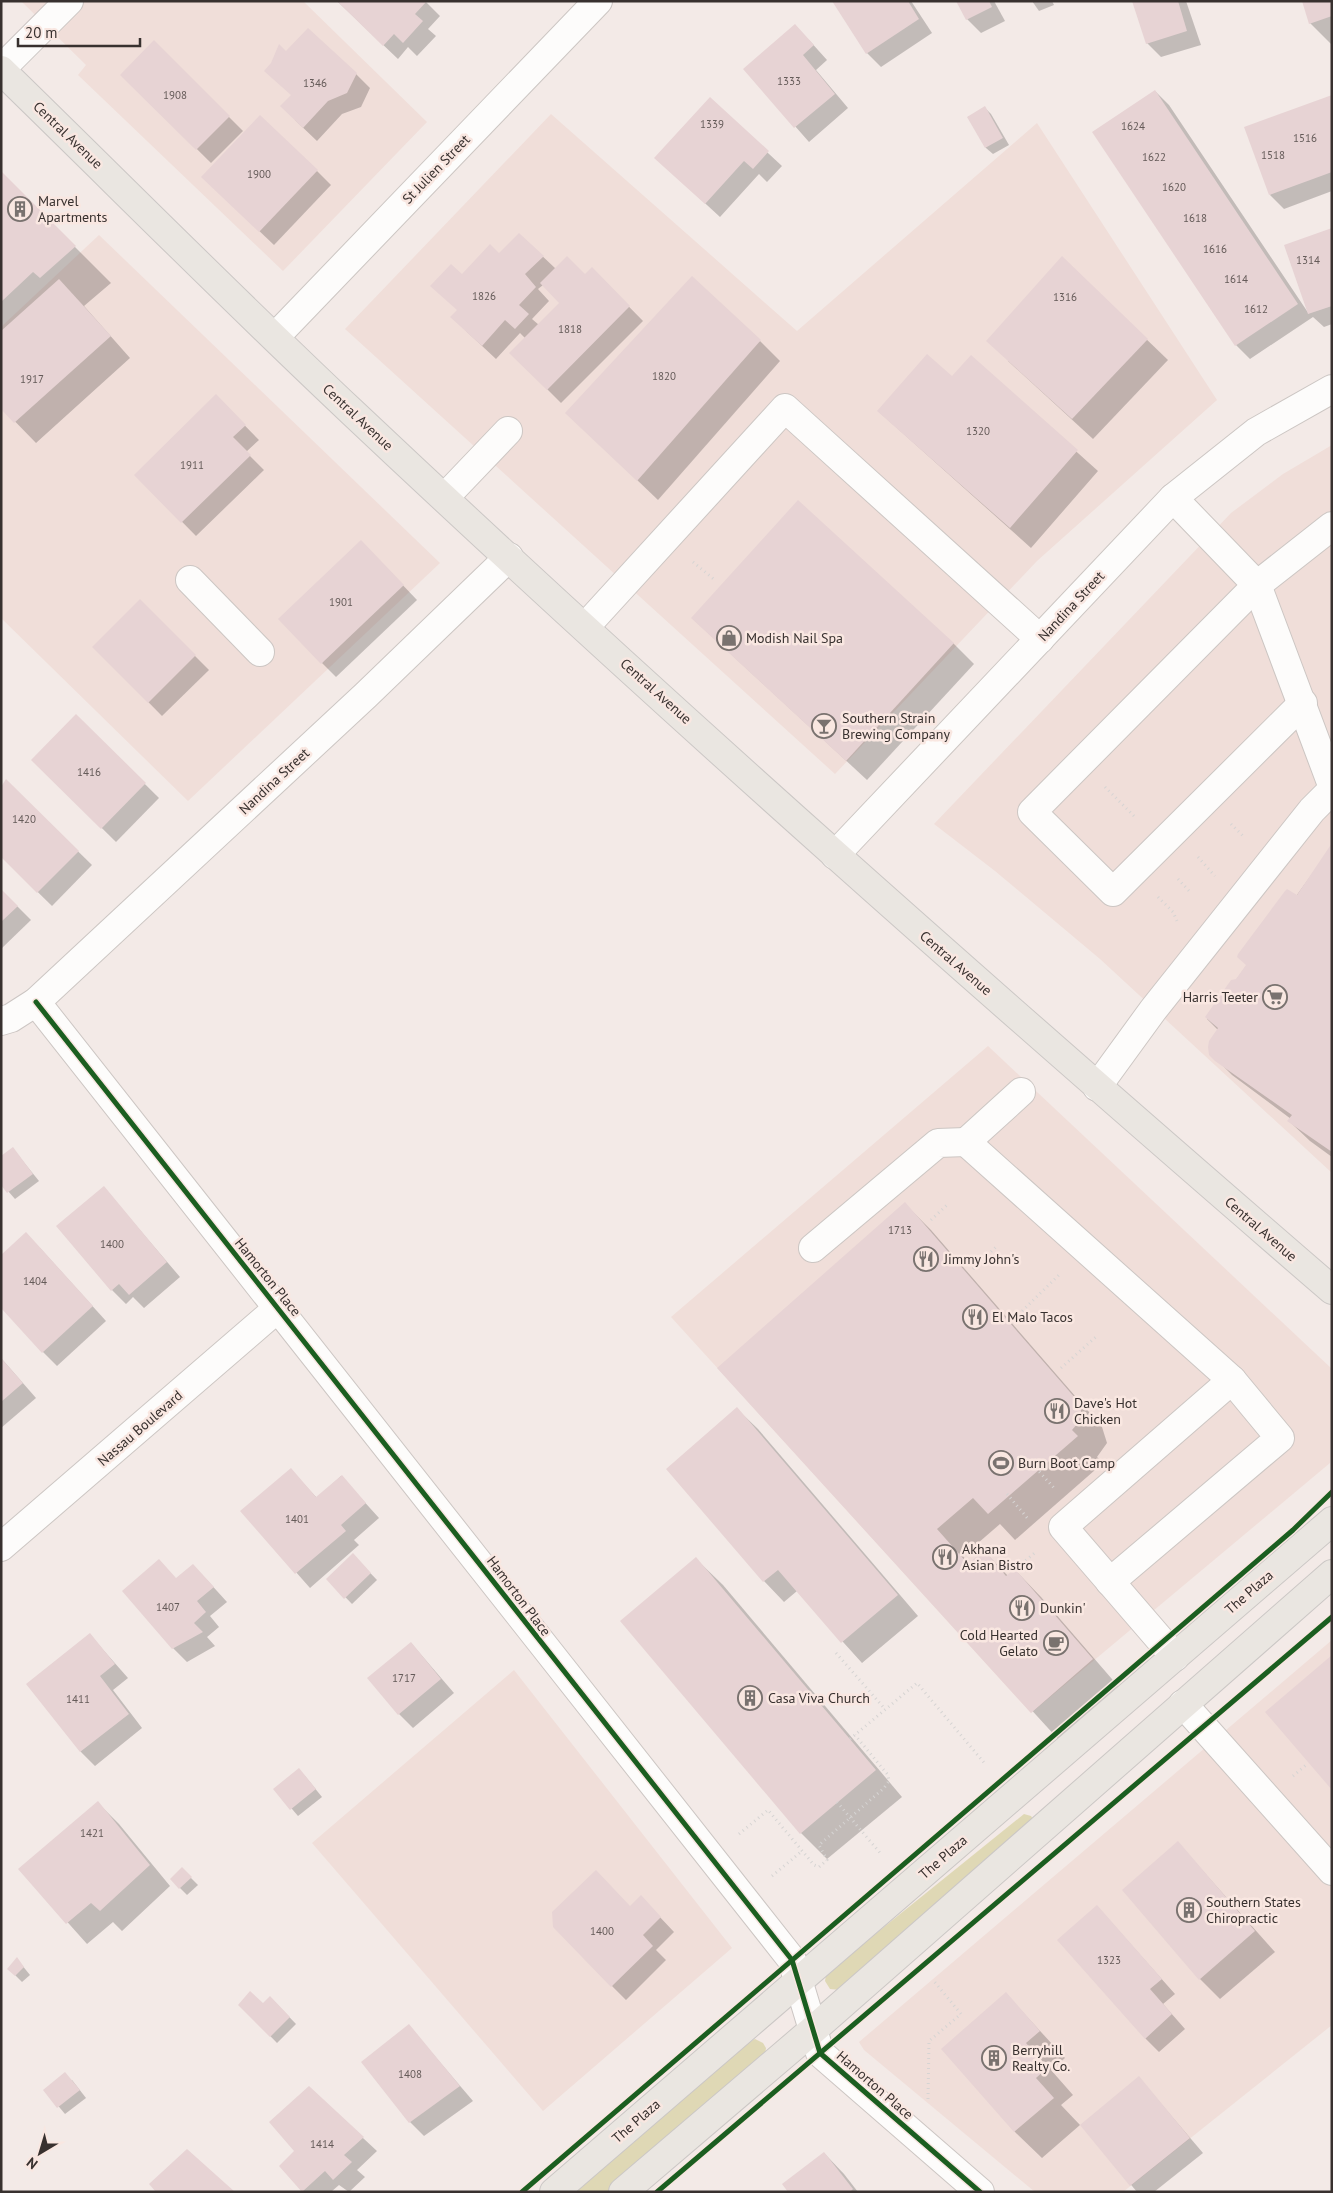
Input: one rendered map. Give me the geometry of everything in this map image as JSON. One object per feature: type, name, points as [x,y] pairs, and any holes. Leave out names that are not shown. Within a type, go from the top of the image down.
[{"type":"main road","name":"Central Avenue","points":[[1,69],[351,411],[585,627],[836,855],[1097,1087],[1332,1290]]},
{"type":"main road","name":"The Plaza","points":[[554,2192],[1332,1521]]},
{"type":"main road","points":[[623,2192],[814,2029],[1332,1574]]},
{"type":"street","name":"St Julien Street","points":[[275,337],[598,1]]},
{"type":"street","points":[[1,69],[67,2]]},
{"type":"street","name":"Nandina Street","points":[[836,855],[1173,498],[1256,432],[1332,388]]},
{"type":"street","points":[[585,627],[785,408],[1040,639]]},
{"type":"street","points":[[445,497],[508,431]]},
{"type":"street","points":[[1173,498],[1257,585],[1332,784]]},
{"type":"street","points":[[1303,703],[1113,892],[1032,812],[1257,585],[1332,526]]},
{"type":"street","name":"Nandina Street","points":[[36,1002],[366,695],[509,557]]},
{"type":"street","points":[[190,580],[260,652]]},
{"type":"street","points":[[1097,1087],[1195,958],[1312,810],[1332,790]]},
{"type":"street","points":[[1,1021],[12,1018],[36,1002]]},
{"type":"street","name":"Hamorton Place","points":[[36,1002],[574,1687],[792,1960],[820,2053],[980,2192]]},
{"type":"street","points":[[813,1248],[938,1143],[966,1142],[1021,1092]]},
{"type":"street","points":[[966,1142],[1232,1380],[1280,1438],[1110,1582]]},
{"type":"street","name":"Nassau Boulevard","points":[[1,1547],[278,1308]]},
{"type":"street","points":[[1175,1656],[1063,1527],[1232,1380]]},
{"type":"street","points":[[1183,1704],[1332,1871]]},
{"type":"path","points":[[1081,763],[1161,843]]},
{"type":"path","points":[[1173,912],[1177,921]]},
{"type":"path","points":[[931,1220],[948,1204]]},
{"type":"path","points":[[973,1269],[997,1246]]},
{"type":"path","points":[[1015,1318],[1046,1290]]},
{"type":"path","points":[[1061,1368],[1098,1335]]},
{"type":"path","points":[[836,1653],[885,1710]]},
{"type":"path","points":[[850,1739],[917,1683],[986,1764]]},
{"type":"path","points":[[739,1834],[768,1810],[814,1865],[819,1866],[827,1860],[819,1845],[884,1788],[889,1781],[888,1775],[855,1735]]},
{"type":"path","points":[[837,1802],[881,1854]]},
{"type":"path","points":[[772,1877],[802,1851]]},
{"type":"path","points":[[928,2102],[929,2041],[961,2014],[933,1980]]},
{"type":"shaded area","points":[[21,1],[303,1],[427,122],[283,271],[78,75],[86,65]]},
{"type":"shaded area","points":[[551,114],[797,331],[1037,123],[1217,400],[1037,561],[835,774],[345,329]]},
{"type":"shaded area","points":[[99,235],[440,563],[188,801],[1,618],[1,327]]},
{"type":"shaded area","points":[[1332,445],[1332,1173],[1100,959],[995,871],[934,824],[1231,513],[1283,474]]},
{"type":"shaded area","points":[[988,1046],[1332,1369],[1330,1463],[1031,1713],[671,1317]]},
{"type":"shaded area","points":[[1332,1640],[1332,2025],[1123,2192],[1035,2192],[864,2050],[859,2042]]},
{"type":"shaded area","points":[[514,1670],[732,1948],[543,2111],[312,1843]]},
{"type":"shaded area","points":[[1024,1814],[1031,1816],[1034,1821],[841,1990],[830,1989],[825,1981],[826,1975],[832,1969]]},
{"type":"shaded area","points":[[755,2039],[763,2043],[766,2048],[765,2055],[607,2192],[573,2192],[746,2044]]},
{"type":"building","points":[[337,1],[427,1],[415,14],[423,21],[403,43],[394,34],[383,46]]},
{"type":"building","points":[[832,1],[908,1],[919,19],[866,54]]},
{"type":"building","points":[[956,1],[989,1],[992,7],[966,20]]},
{"type":"building","points":[[1132,1],[1178,1],[1187,31],[1146,44]]},
{"type":"building","points":[[1302,1],[1332,1],[1332,16],[1309,24]]},
{"type":"building","points":[[795,24],[814,45],[803,55],[835,94],[794,128],[743,69]]},
{"type":"building","points":[[308,28],[357,73],[347,93],[328,101],[303,128],[280,106],[291,95],[264,71],[271,63],[279,44],[286,51]]},
{"type":"building","points":[[154,40],[230,116],[196,150],[120,75]]},
{"type":"building","points":[[1155,90],[1298,304],[1235,346],[1092,132]]},
{"type":"building","points":[[1332,95],[1332,172],[1269,195],[1244,127]]},
{"type":"building","points":[[710,97],[769,151],[753,169],[744,161],[705,204],[654,158]]},
{"type":"building","points":[[985,106],[1003,138],[985,148],[967,117]]},
{"type":"building","points":[[260,115],[318,170],[259,232],[201,177]]},
{"type":"building","name":"Marvel Apartments","points":[[1,171],[76,246],[40,278],[33,272],[1,302]]},
{"type":"building","points":[[1332,228],[1332,306],[1308,314],[1284,245]]},
{"type":"building","points":[[519,233],[544,256],[525,274],[536,287],[519,305],[529,314],[515,329],[505,320],[482,346],[450,317],[457,310],[430,286],[451,264],[462,274],[490,244],[499,253]]},
{"type":"building","points":[[567,256],[585,274],[592,267],[630,306],[547,390],[509,353],[559,303],[540,283]]},
{"type":"building","points":[[1062,256],[1148,339],[1072,419],[986,341]]},
{"type":"building","points":[[692,276],[761,340],[637,481],[565,413]]},
{"type":"building","points":[[59,279],[111,336],[14,423],[1,409],[1,331]]},
{"type":"building","points":[[927,354],[952,376],[971,355],[1078,450],[1010,528],[877,411]]},
{"type":"building","points":[[216,394],[246,425],[233,437],[251,455],[181,523],[134,475]]},
{"type":"building","points":[[798,500],[954,643],[846,761],[691,618]]},
{"type":"building","points":[[361,540],[404,585],[321,664],[278,619]]},
{"type":"building","points":[[140,599],[196,655],[148,703],[92,647]]},
{"type":"building","points":[[76,714],[146,783],[101,829],[31,760]]},
{"type":"building","points":[[6,779],[79,851],[37,893],[1,857],[1,787]]},
{"type":"building","name":"Harris Teeter","points":[[1332,843],[1332,1152],[1287,1121],[1292,1115],[1209,1055],[1209,1041],[1218,1028],[1205,1017],[1231,980],[1236,979],[1246,965],[1237,957],[1238,954],[1287,889],[1297,895]]},
{"type":"building","points":[[1,889],[18,906],[1,922]]},
{"type":"building","points":[[13,1147],[33,1174],[7,1193],[1,1185],[1,1156]]},
{"type":"building","points":[[104,1186],[167,1262],[129,1295],[119,1284],[111,1291],[56,1226]]},
{"type":"building","points":[[905,1202],[1076,1399],[1081,1408],[1078,1423],[1072,1430],[1078,1436],[988,1514],[973,1498],[937,1529],[968,1564],[984,1550],[1006,1576],[1015,1569],[1093,1659],[1031,1713],[717,1368]]},
{"type":"building","points":[[26,1232],[93,1306],[42,1353],[1,1308],[1,1255]]},
{"type":"building","points":[[1,1358],[23,1383],[1,1402]]},
{"type":"building","points":[[737,1407],[898,1595],[841,1643],[778,1570],[763,1582],[666,1469]]},
{"type":"building","points":[[291,1468],[316,1497],[342,1475],[366,1503],[341,1525],[346,1531],[295,1574],[240,1511]]},
{"type":"building","points":[[353,1553],[371,1573],[344,1599],[326,1579]]},
{"type":"building","name":"Casa Viva Church","points":[[696,1557],[876,1770],[800,1834],[620,1621]]},
{"type":"building","points":[[159,1559],[176,1578],[193,1564],[214,1587],[197,1601],[206,1612],[194,1623],[203,1632],[172,1649],[122,1591]]},
{"type":"building","points":[[90,1633],[115,1664],[100,1676],[129,1714],[80,1752],[26,1684]]},
{"type":"building","points":[[411,1642],[441,1679],[398,1715],[367,1678]]},
{"type":"building","points":[[1332,1655],[1332,1790],[1265,1712]]},
{"type":"building","points":[[299,1768],[316,1789],[290,1810],[273,1789]]},
{"type":"building","points":[[98,1801],[150,1865],[100,1911],[91,1903],[66,1924],[18,1869]]},
{"type":"building","name":"Southern States Chiropractic","points":[[1178,1841],[1255,1931],[1199,1980],[1122,1890]]},
{"type":"building","points":[[182,1867],[192,1877],[179,1889],[170,1879]]},
{"type":"building","points":[[596,1870],[630,1906],[641,1895],[661,1917],[643,1935],[653,1946],[611,1987],[553,1927],[552,1912]]},
{"type":"building","points":[[1097,1905],[1162,1979],[1150,1989],[1172,2014],[1145,2039],[1057,1940]]},
{"type":"building","points":[[17,1957],[24,1967],[15,1976],[7,1969]]},
{"type":"building","points":[[250,1991],[263,2003],[270,1996],[290,2017],[270,2037],[238,2005]]},
{"type":"building","name":"Berryhill Realty Co.","points":[[1006,1992],[1040,2031],[1026,2043],[1047,2068],[1036,2078],[1054,2098],[1014,2132],[941,2049]]},
{"type":"building","points":[[409,2024],[460,2086],[409,2123],[361,2062]]},
{"type":"building","points":[[65,2072],[80,2090],[57,2108],[43,2090]]},
{"type":"building","points":[[1139,2076],[1190,2138],[1130,2186],[1080,2125]]},
{"type":"building","points":[[309,2086],[364,2137],[344,2155],[352,2162],[333,2180],[325,2171],[302,2192],[279,2166],[294,2151],[269,2122]]},
{"type":"building","points":[[187,2149],[235,2192],[156,2192],[149,2184]]},
{"type":"building","points":[[824,2152],[853,2189],[850,2192],[788,2192],[782,2184]]},
{"type":"cycle path","points":[[36,1002],[792,1960],[820,2053],[980,2192]]},
{"type":"cycle path","points":[[522,2192],[1293,1530],[1332,1492]]},
{"type":"cycle path","points":[[657,2192],[1332,1617]]},
{"type":"place","name":"Marvel Apartments","points":[[20,209]]},
{"type":"place","name":"Modish Nail Spa","points":[[729,638]]},
{"type":"place","name":"Southern Strain Brewing Company","points":[[824,726]]},
{"type":"place","name":"Harris Teeter","points":[[1275,997]]},
{"type":"place","name":"Jimmy John's","points":[[926,1259]]},
{"type":"place","name":"El Malo Tacos","points":[[975,1317]]},
{"type":"place","name":"Dave's Hot Chicken","points":[[1057,1411]]},
{"type":"place","name":"Burn Boot Camp","points":[[1001,1463]]},
{"type":"place","name":"Akhana Asian Bistro","points":[[945,1557]]},
{"type":"place","name":"Dunkin'","points":[[1022,1608]]},
{"type":"place","name":"Cold Hearted Gelato","points":[[1056,1643]]},
{"type":"place","name":"Casa Viva Church","points":[[750,1698]]},
{"type":"place","name":"Southern States Chiropractic","points":[[1189,1910]]},
{"type":"place","name":"Berryhill Realty Co.","points":[[994,2058]]}]
